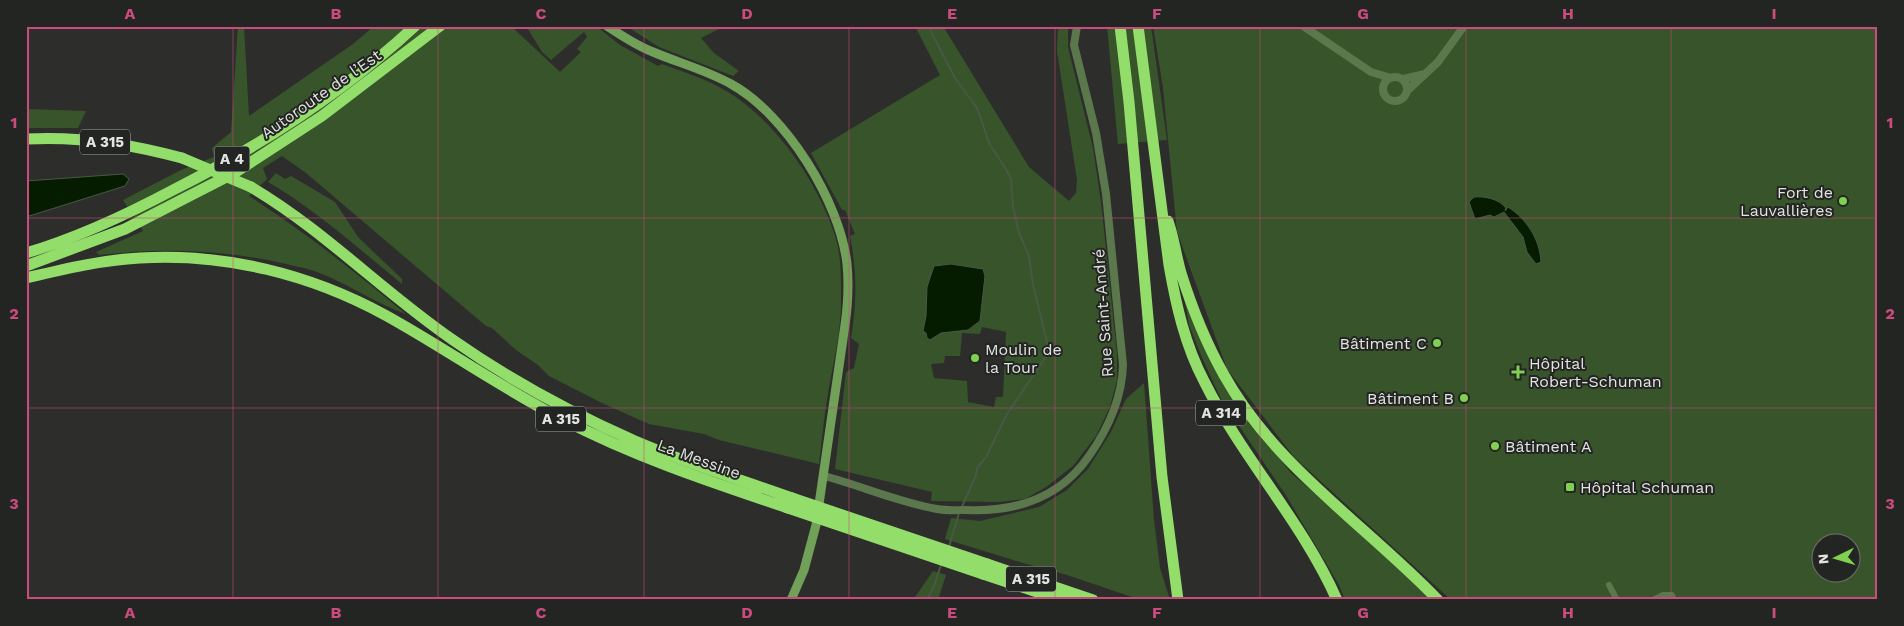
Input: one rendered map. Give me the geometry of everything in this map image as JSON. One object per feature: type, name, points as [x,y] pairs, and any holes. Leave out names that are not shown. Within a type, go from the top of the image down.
[{"type":"highway","name":"Autoroute de l’Est","points":[[26,254],[119,218],[224,164],[316,106],[415,26]]},
{"type":"highway","name":"Autoroute de l’Est","points":[[26,266],[125,229],[236,172],[322,116],[440,26]]},
{"type":"highway","points":[[1120,26],[1129,102],[1162,477],[1178,600]]},
{"type":"highway","name":"A 314","points":[[1138,26],[1160,203],[1175,297],[1192,354],[1203,380],[1237,439],[1305,539],[1337,600]]},
{"type":"highway","name":"La Messine","points":[[26,139],[48,138],[111,142],[146,148],[182,158],[251,187],[274,200],[452,340],[511,377],[583,417],[790,503]]},
{"type":"highway","points":[[1160,203],[1170,226],[1181,272],[1198,321],[1224,376],[1241,402],[1294,466],[1438,600]]},
{"type":"highway","name":"La Messine","points":[[26,278],[90,264],[139,258],[180,257],[223,261],[273,270],[350,297],[408,328],[471,368],[586,431],[670,468],[790,503],[985,569],[1093,600]]},
{"type":"highway","points":[[1169,534],[1182,600]]},
{"type":"highway","name":"La Messine","points":[[985,569],[1061,600]]},
{"type":"highway","points":[[1028,588],[1050,600]]},
{"type":"main road","points":[[607,26],[652,52],[715,75],[758,102],[792,141],[829,201],[839,228],[847,264],[849,296],[816,525],[804,570],[792,600]]},
{"type":"street","name":"Rue Saint-André","points":[[824,476],[896,499],[946,510],[999,510],[1023,505],[1050,493],[1084,464],[1099,441],[1117,402],[1122,383],[1122,342],[1106,194],[1096,133],[1074,45],[1076,26]]},
{"type":"street","points":[[1303,26],[1371,72],[1391,78],[1403,79],[1427,74]]},
{"type":"street","points":[[1371,72],[1387,98],[1395,102],[1404,98],[1408,90],[1438,62],[1464,26]]},
{"type":"street","points":[[1383,90],[1385,83],[1391,78]]},
{"type":"street","points":[[1403,79],[1408,90]]},
{"type":"street","points":[[1609,585],[1617,600]]},
{"type":"street","points":[[1653,600],[1663,595],[1672,595],[1674,600]]},
{"type":"shaded area","points":[[238,26],[244,26],[249,116],[353,44],[374,26],[511,26],[560,72],[581,52],[577,49],[587,37],[584,32],[551,60],[542,52],[526,26],[596,26],[620,45],[658,66],[662,64],[704,80],[720,87],[746,104],[779,137],[807,176],[829,218],[838,247],[841,273],[841,307],[819,464],[719,440],[704,434],[649,424],[549,376],[492,328],[486,326],[306,173],[282,156],[263,168],[267,179],[249,196],[329,253],[406,314],[326,276],[277,262],[232,254],[188,251],[144,251],[99,255],[96,252],[143,231],[123,200],[181,170],[214,157],[212,148],[231,132]]},
{"type":"shaded area","points":[[626,26],[725,26],[701,38],[714,53],[739,71],[733,76],[659,47]]},
{"type":"shaded area","points":[[915,26],[943,26],[1029,167],[1069,201],[1076,193],[1077,180],[1057,51],[1058,26],[1068,26],[1068,47],[1093,148],[1101,202],[1117,353],[1117,380],[1110,407],[1096,436],[1073,466],[1046,487],[1025,499],[1000,502],[931,501],[932,492],[835,469],[846,372],[854,368],[859,344],[851,338],[855,287],[854,261],[850,236],[855,234],[845,210],[842,210],[811,153],[940,75]],"holes":[[[982,327],[1006,332],[1003,397],[996,397],[994,407],[968,402],[967,381],[934,378],[931,364],[944,363],[945,356],[960,356],[962,333],[980,334]]]},
{"type":"shaded area","points":[[1107,26],[1151,26],[1167,140],[1118,144]]},
{"type":"shaded area","points":[[1153,26],[1878,26],[1878,600],[1451,600],[1294,457],[1227,369],[1177,232],[1163,88]]},
{"type":"shaded area","points":[[26,109],[86,111],[78,128],[26,128]]},
{"type":"shaded area","points":[[276,173],[285,179],[291,176],[335,202],[358,237],[402,279],[402,284],[320,217],[268,182]]},
{"type":"shaded area","points":[[123,174],[129,179],[125,186],[26,217],[26,181]]},
{"type":"shaded area","points":[[1474,197],[1496,200],[1506,208],[1505,211],[1508,207],[1515,212],[1527,224],[1535,238],[1541,262],[1536,264],[1527,252],[1523,237],[1504,212],[1494,217],[1490,215],[1475,219],[1469,202]]},
{"type":"shaded area","points":[[951,264],[983,269],[985,276],[980,321],[968,330],[941,333],[930,340],[923,331],[926,316],[927,287],[934,266]]},
{"type":"shaded area","points":[[1184,297],[1230,396],[1291,473],[1404,571],[1432,600],[1345,600],[1339,585],[1287,497],[1221,399],[1189,325]]},
{"type":"shaded area","points":[[1144,383],[1154,520],[1160,568],[1170,600],[1141,600],[1064,574],[945,539],[951,518],[980,521],[1039,507],[1067,490],[1088,469],[1111,432],[1126,399]]},
{"type":"shaded area","points":[[933,571],[946,575],[938,600],[913,600]]},
{"type":"waterway","points":[[928,26],[955,78],[977,108],[990,145],[1011,179],[1013,207],[1019,233],[1029,256],[1033,285],[1047,342],[1047,355],[1007,414],[986,457],[977,468],[976,475],[961,509]]},
{"type":"waterway","points":[[949,547],[959,513]]},
{"type":"waterway","points":[[927,600],[941,565]]},
{"type":"place","name":"Fort de Lauvallières","points":[[1843,201]]},
{"type":"place","name":"Bâtiment C","points":[[1437,343]]},
{"type":"place","name":"Moulin de la Tour","points":[[975,358]]},
{"type":"place","name":"Hôpital Robert-Schuman","points":[[1518,372]]},
{"type":"place","name":"Bâtiment B","points":[[1464,398]]},
{"type":"place","name":"Bâtiment A","points":[[1495,446]]},
{"type":"place","name":"Hôpital Schuman","points":[[1570,487]]}]
